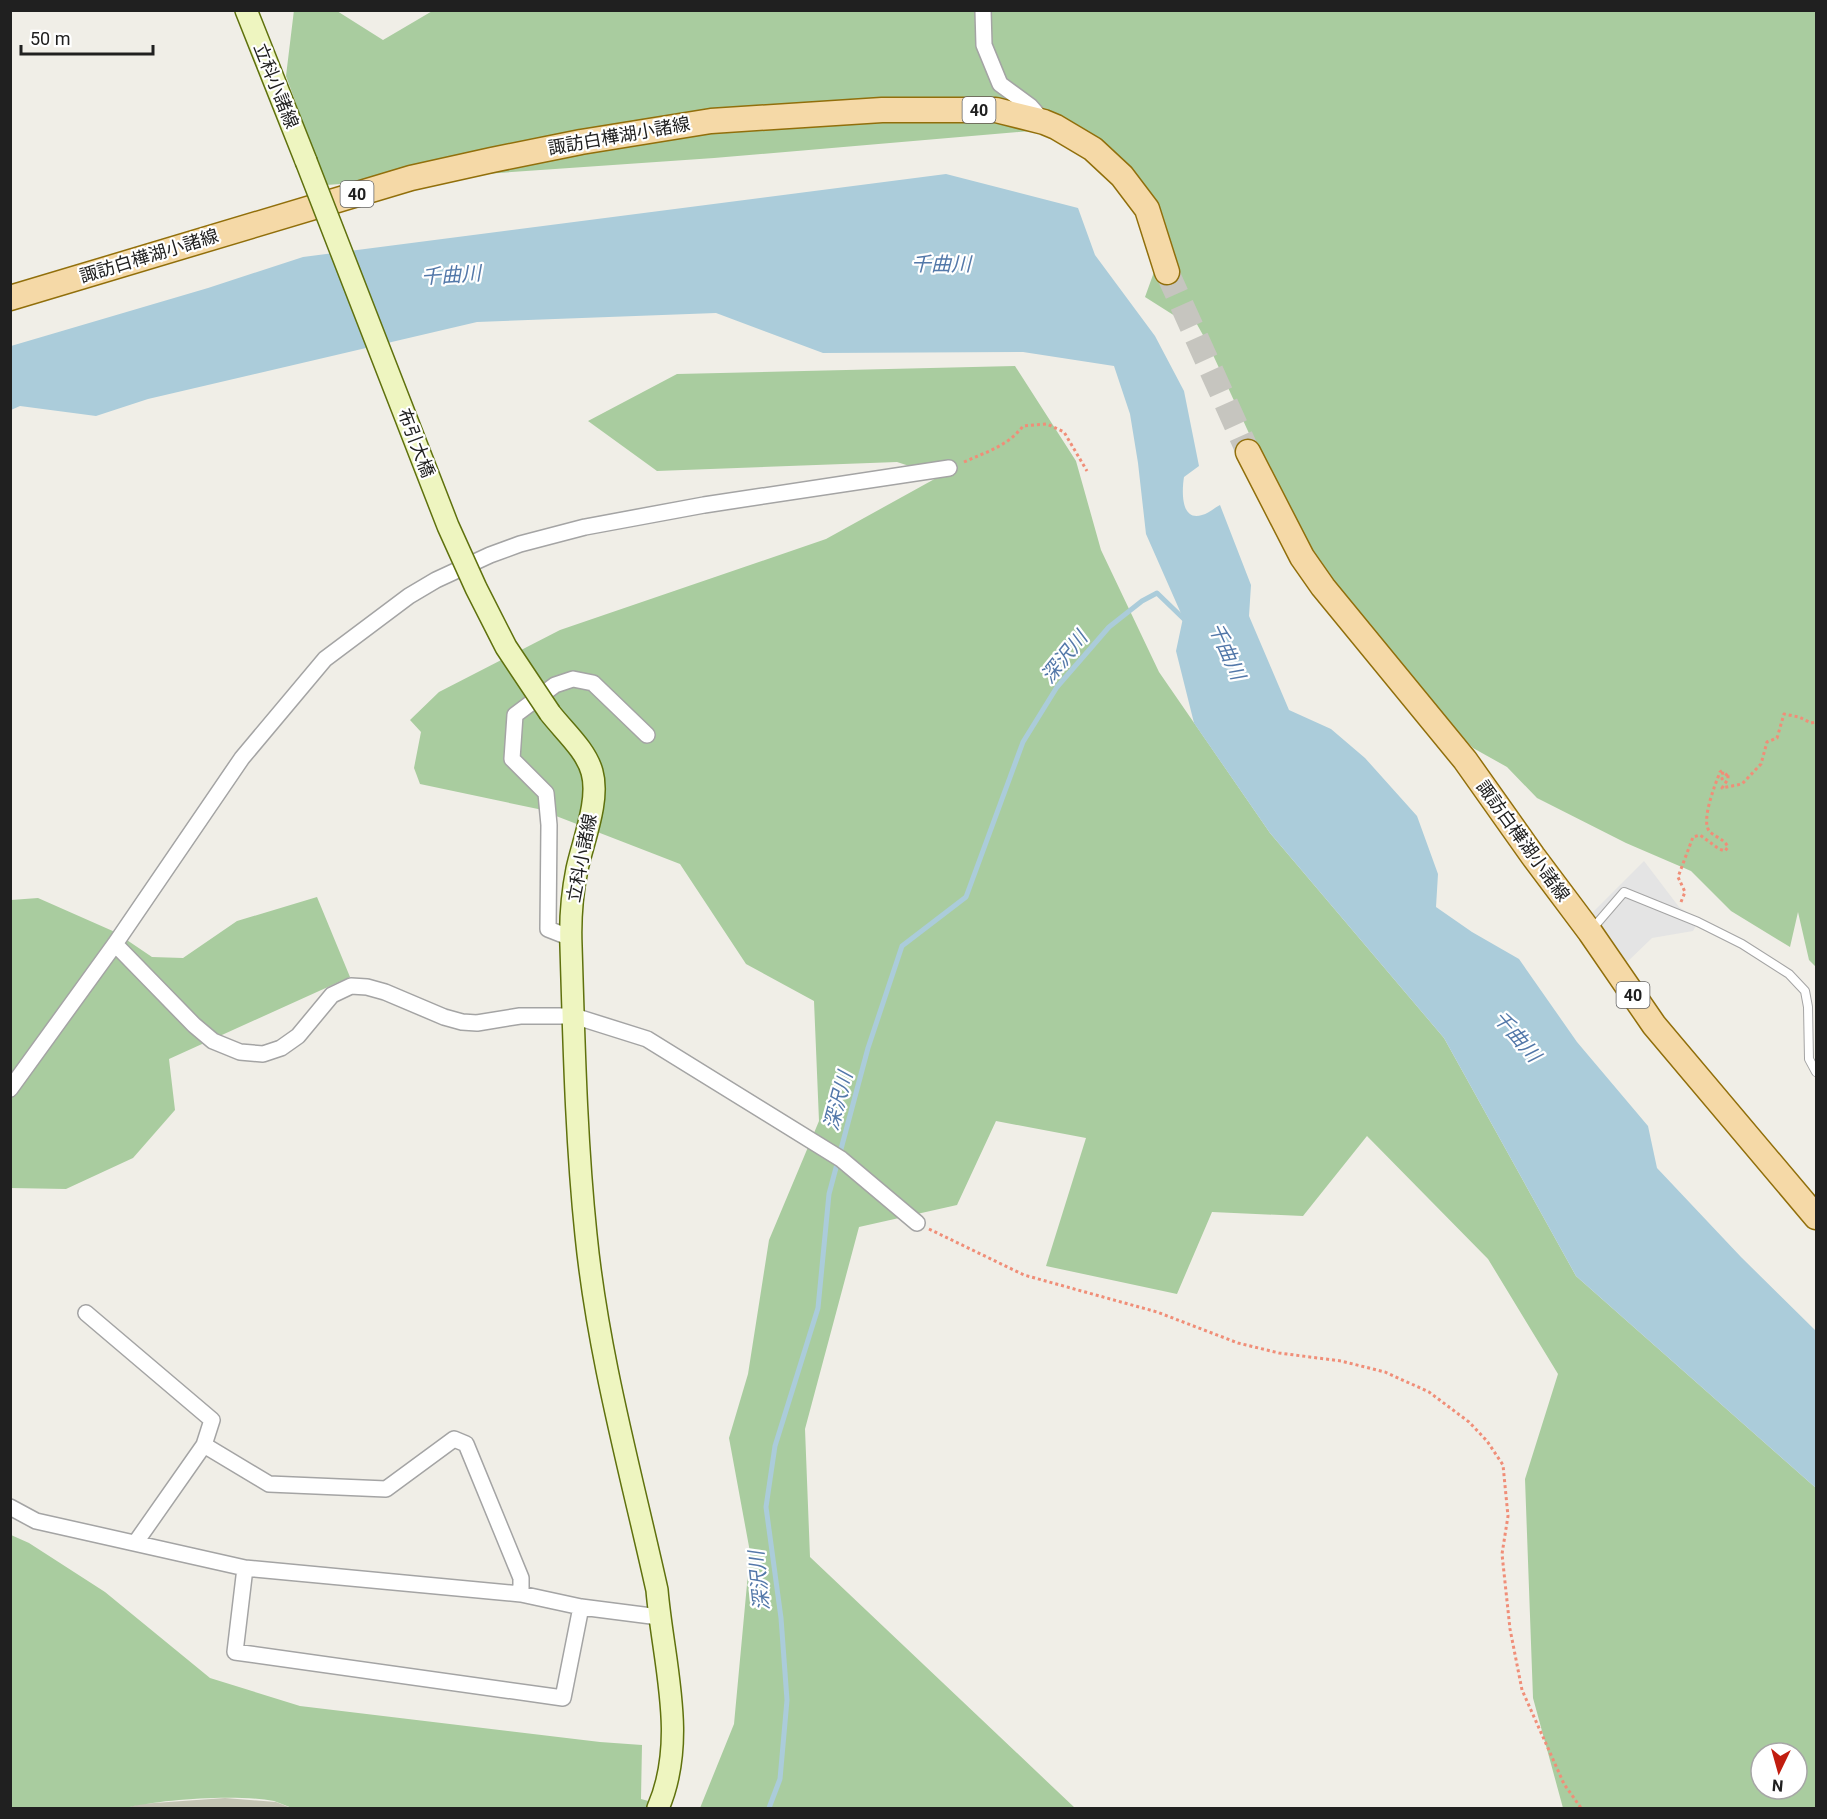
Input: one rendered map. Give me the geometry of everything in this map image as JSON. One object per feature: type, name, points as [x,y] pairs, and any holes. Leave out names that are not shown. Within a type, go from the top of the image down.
[{"type":"main road","name":"立科小諸線","points":[[246,10],[306,161]]},
{"type":"main road","name":"諏訪白樺湖小諸線","points":[[12,295],[411,178],[581,142],[711,121],[882,110],[996,110],[1044,122],[1093,149],[1122,176],[1147,210],[1167,272]]},
{"type":"main road","name":"布引大橋","points":[[306,161],[462,557],[506,647],[550,713]]},
{"type":"main road","name":"諏訪白樺湖小諸線","points":[[1248,452],[1302,557],[1323,587],[1465,760],[1590,932],[1654,1025],[1816,1217]]},
{"type":"main road","name":"立科小諸線","points":[[550,713],[582,753],[592,770],[595,785],[590,818],[577,871],[570,924],[576,1111],[588,1248],[602,1341],[657,1590],[659,1617],[668,1664],[673,1725],[670,1764],[658,1809]]},
{"type":"street","points":[[983,10],[984,45],[1000,84],[1030,105],[1044,122]]},
{"type":"street","points":[[10,1089],[115,944],[242,758],[325,658],[408,596],[490,555],[520,544],[585,527],[704,505],[949,468]]},
{"type":"street","points":[[571,938],[548,929],[549,825],[546,793],[512,759],[515,715],[555,685],[573,679],[593,683],[647,735]]},
{"type":"street","points":[[115,944],[194,1025],[213,1041],[240,1052],[263,1054],[281,1048],[298,1036],[332,995],[351,986],[385,992],[444,1017],[462,1022],[477,1023],[520,1017],[573,1016],[647,1039],[841,1159],[917,1223]]},
{"type":"street","points":[[86,1313],[212,1420],[204,1445],[136,1542]]},
{"type":"street","points":[[204,1445],[269,1484],[386,1490],[454,1439],[466,1444],[521,1578],[521,1594]]},
{"type":"street","points":[[10,1507],[36,1521],[245,1568],[521,1594],[581,1607],[659,1617]]},
{"type":"street","points":[[245,1568],[235,1652],[563,1698],[581,1607]]},
{"type":"lane","points":[[1590,932],[1624,892],[1698,922],[1742,944],[1790,974],[1805,991],[1808,1007],[1809,1059],[1816,1072]]},
{"type":"path","points":[[949,468],[1002,445],[1018,434],[1023,426],[1047,424],[1064,432],[1087,471]]},
{"type":"path","points":[[1679,907],[1685,892],[1678,877],[1693,837],[1700,835],[1719,849],[1725,850],[1728,847],[1725,841],[1708,830],[1705,822],[1720,772],[1723,770],[1722,779],[1728,773],[1728,779],[1722,788],[1742,784],[1761,764],[1767,742],[1777,738],[1778,729],[1785,714],[1811,723],[1816,722]]},
{"type":"path","points":[[917,1223],[1024,1275],[1157,1312],[1238,1343],[1279,1353],[1341,1360],[1384,1372],[1429,1392],[1469,1422],[1487,1441],[1503,1465],[1508,1516],[1502,1554],[1510,1629],[1522,1690],[1564,1784],[1581,1809]]},
{"type":"shaded area","points":[[1644,861],[1679,907],[1699,920],[1693,931],[1652,938],[1627,962],[1592,913]]},
{"type":"shaded area","points":[[225,1798],[276,1802],[291,1808],[125,1808],[140,1804]]},
{"type":"green space","points":[[294,10],[337,11],[383,40],[434,10],[1816,11],[1816,967],[1809,960],[1798,912],[1790,947],[1731,911],[1691,871],[1626,843],[1537,798],[1507,767],[1473,748],[1401,671],[1329,583],[1264,466],[1208,344],[1189,310],[1175,316],[1145,297],[1154,272],[1168,268],[1159,223],[1077,127],[714,158],[326,185],[286,76]]},
{"type":"green space","points":[[1015,366],[1076,461],[1101,550],[1159,672],[1270,833],[1444,1038],[1576,1276],[1816,1488],[1816,1808],[1563,1808],[1533,1698],[1525,1479],[1558,1374],[1488,1259],[1367,1136],[1303,1216],[1212,1212],[1177,1294],[1046,1266],[1086,1138],[996,1121],[957,1205],[859,1227],[805,1429],[810,1557],[1075,1808],[700,1808],[734,1724],[750,1552],[729,1438],[748,1374],[769,1240],[819,1121],[814,1001],[746,964],[680,864],[538,809],[420,784],[414,768],[421,732],[410,720],[439,692],[560,630],[826,539],[940,476],[897,462],[657,471],[588,421],[677,374]]},
{"type":"green space","points":[[317,897],[350,977],[169,1059],[175,1110],[133,1158],[66,1189],[11,1188],[11,900],[38,898],[115,932],[152,957],[183,958],[237,921]]},
{"type":"green space","points":[[11,1535],[29,1543],[105,1592],[210,1678],[300,1706],[642,1745],[641,1799],[675,1808],[292,1808],[274,1801],[220,1798],[178,1800],[125,1808],[11,1808]]},
{"type":"water","name":"千曲川","points":[[946,174],[1078,208],[1095,255],[1155,336],[1184,391],[1199,466],[1184,477],[1184,503],[1190,514],[1195,516],[1202,515],[1220,505],[1251,585],[1249,616],[1289,710],[1331,729],[1365,758],[1417,816],[1438,874],[1436,907],[1472,932],[1519,959],[1577,1042],[1648,1126],[1657,1168],[1741,1257],[1816,1331],[1816,1488],[1576,1276],[1444,1038],[1270,833],[1194,723],[1176,651],[1183,618],[1146,534],[1130,414],[1114,366],[1023,352],[823,353],[716,313],[477,322],[148,399],[96,416],[20,406],[11,410],[11,346],[208,288],[303,257]]},
{"type":"waterway","name":"深沢川","points":[[769,1808],[780,1779],[787,1700],[781,1618],[766,1507],[775,1446],[818,1308],[829,1194],[868,1048],[902,946],[966,897],[1023,742],[1057,687],[1109,627],[1142,601],[1157,593],[1187,622]]},
{"type":"tunnel","points":[[1167,272],[1248,452]]}]
